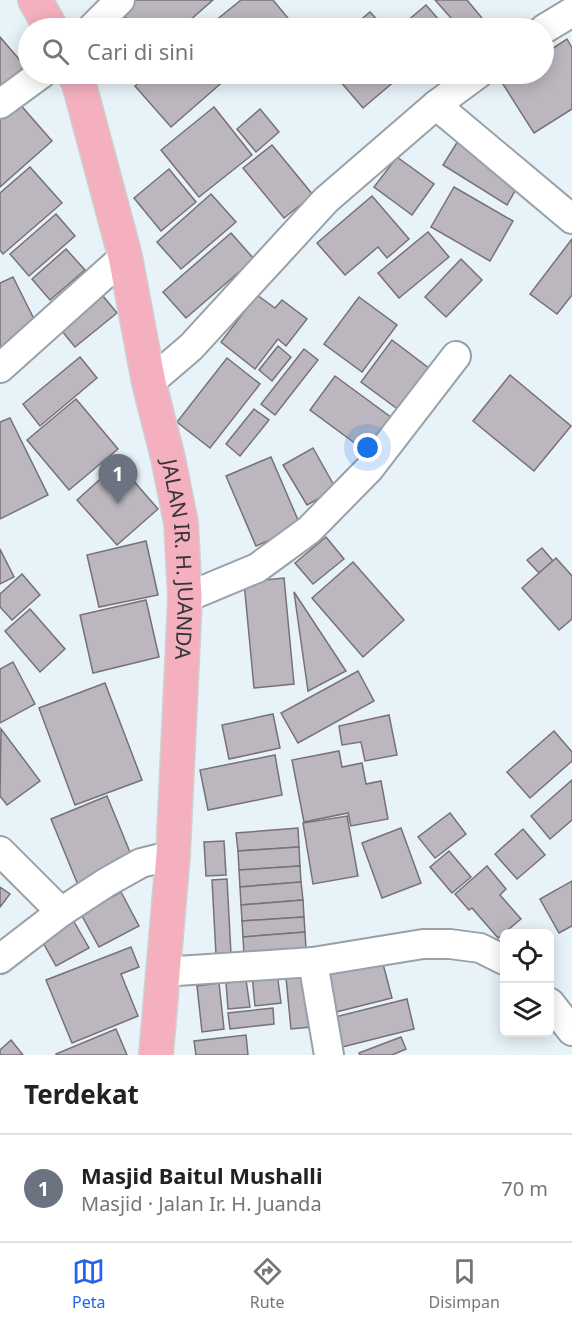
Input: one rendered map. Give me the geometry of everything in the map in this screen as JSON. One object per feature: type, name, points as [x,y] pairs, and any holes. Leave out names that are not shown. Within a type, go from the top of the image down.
[{"type":"main road","points":[[35,0],[45,18]]},
{"type":"main road","name":"JALAN IR. H. JUANDA","points":[[79,84],[125,256],[149,383],[168,458],[181,523],[184,598],[173,855],[156,1055]]},
{"type":"street","points":[[102,18],[120,0]]},
{"type":"street","points":[[554,23],[572,12]]},
{"type":"street","points":[[0,105],[28,84]]},
{"type":"street","points":[[149,383],[191,347],[326,200],[436,105],[464,84]]},
{"type":"street","points":[[436,105],[565,203]]},
{"type":"street","points":[[0,368],[125,256]]},
{"type":"street","points":[[184,598],[257,568],[309,530],[369,469],[456,356]]},
{"type":"street","points":[[0,850],[61,912]]},
{"type":"street","points":[[0,959],[61,912],[107,882],[141,863],[173,855]]},
{"type":"street","points":[[162,972],[313,962],[423,944],[450,944],[480,948],[500,958]]},
{"type":"street","points":[[313,962],[329,1055]]},
{"type":"street","points":[[554,1009],[572,1031]]},
{"type":"building","points":[[122,0],[213,0],[192,18],[126,18],[115,6]]},
{"type":"building","points":[[241,0],[273,0],[288,18],[219,18]]},
{"type":"building","points":[[435,0],[467,0],[482,18],[451,18]]},
{"type":"building","points":[[426,5],[437,18],[411,18]]},
{"type":"building","points":[[370,12],[376,18],[363,18]]},
{"type":"building","points":[[0,37],[18,58],[18,72],[0,87]]},
{"type":"building","points":[[567,39],[572,48],[572,109],[534,133],[503,84],[554,84],[554,47]]},
{"type":"building","points":[[137,84],[220,84],[171,127],[135,86]]},
{"type":"building","points":[[343,84],[391,84],[363,108]]},
{"type":"building","points":[[18,102],[52,141],[0,187],[0,117]]},
{"type":"building","points":[[214,107],[252,155],[199,197],[161,150]]},
{"type":"building","points":[[260,109],[279,132],[256,152],[237,129]]},
{"type":"building","points":[[461,136],[520,182],[507,205],[443,165]]},
{"type":"building","points":[[272,145],[313,195],[284,218],[243,168]]},
{"type":"building","points":[[397,157],[434,184],[412,215],[374,187]]},
{"type":"building","points":[[30,167],[62,203],[3,254],[0,250],[0,193]]},
{"type":"building","points":[[169,169],[196,202],[161,231],[134,198]]},
{"type":"building","points":[[454,187],[513,221],[490,261],[431,227]]},
{"type":"building","points":[[211,194],[236,222],[181,269],[157,242]]},
{"type":"building","points":[[372,196],[409,239],[387,258],[378,247],[345,275],[317,243]]},
{"type":"building","points":[[56,214],[75,236],[29,276],[10,254]]},
{"type":"building","points":[[428,232],[449,257],[399,298],[378,273]]},
{"type":"building","points":[[231,233],[254,259],[186,318],[163,292]]},
{"type":"building","points":[[572,239],[572,295],[557,314],[530,294]]},
{"type":"building","points":[[66,249],[85,270],[50,300],[32,279]]},
{"type":"building","points":[[461,259],[482,280],[446,317],[425,297]]},
{"type":"building","points":[[13,277],[39,329],[0,348],[0,283]]},
{"type":"building","points":[[98,290],[117,313],[75,347],[57,325]]},
{"type":"building","points":[[257,295],[275,308],[282,300],[307,319],[286,346],[278,339],[255,369],[221,342]]},
{"type":"building","points":[[359,297],[397,325],[362,372],[324,344]]},
{"type":"building","points":[[392,340],[430,369],[399,410],[361,382]]},
{"type":"building","points":[[278,346],[291,357],[272,381],[259,370]]},
{"type":"building","points":[[304,349],[318,360],[275,415],[261,404]]},
{"type":"building","points":[[80,357],[97,378],[40,426],[23,404]]},
{"type":"building","points":[[227,358],[260,384],[210,448],[177,422]]},
{"type":"building","points":[[510,375],[571,426],[534,471],[473,421]]},
{"type":"building","points":[[335,376],[392,418],[367,452],[310,410]]},
{"type":"building","points":[[76,399],[118,449],[69,490],[27,440]]},
{"type":"building","points":[[254,409],[269,420],[240,456],[226,444]]},
{"type":"building","points":[[10,418],[48,495],[0,519],[0,422]]},
{"type":"building","points":[[313,448],[336,489],[307,505],[283,465]]},
{"type":"building","points":[[271,457],[301,527],[256,546],[226,476]]},
{"type":"building","points":[[118,463],[158,509],[117,545],[77,500]]},
{"type":"building","points":[[326,537],[344,559],[313,584],[295,563]]},
{"type":"building","points":[[146,541],[158,595],[99,607],[87,555]]},
{"type":"building","points":[[542,548],[553,561],[539,573],[527,560]]},
{"type":"building","points":[[0,549],[14,577],[0,584]]},
{"type":"building","points":[[556,558],[572,576],[572,619],[559,630],[522,588]]},
{"type":"building","points":[[353,562],[404,620],[363,657],[312,598]]},
{"type":"building","points":[[22,574],[40,595],[12,620],[0,607],[0,594]]},
{"type":"building","points":[[284,578],[294,684],[254,688],[244,582]]},
{"type":"building","points":[[294,592],[346,671],[308,691]]},
{"type":"building","points":[[146,600],[159,657],[93,673],[80,615]]},
{"type":"building","points":[[30,609],[65,649],[40,672],[5,631]]},
{"type":"building","points":[[13,662],[35,704],[0,723],[0,669]]},
{"type":"building","points":[[358,671],[374,701],[298,743],[281,713]]},
{"type":"building","points":[[105,683],[142,780],[75,805],[39,708]]},
{"type":"building","points":[[273,714],[280,748],[229,759],[222,725]]},
{"type":"building","points":[[389,715],[397,755],[365,761],[361,742],[342,745],[339,726]]},
{"type":"building","points":[[1,729],[40,781],[7,805],[0,796]]},
{"type":"building","points":[[554,731],[572,752],[572,761],[530,798],[507,772]]},
{"type":"building","points":[[339,751],[342,767],[362,763],[366,784],[381,781],[388,819],[351,826],[348,813],[304,822],[292,760]]},
{"type":"building","points":[[275,755],[282,795],[208,810],[200,770]]},
{"type":"building","points":[[572,780],[572,820],[550,839],[531,816]]},
{"type":"building","points":[[107,796],[134,862],[78,885],[51,819]]},
{"type":"building","points":[[450,813],[466,834],[435,858],[418,837]]},
{"type":"building","points":[[347,816],[358,876],[313,884],[303,823]]},
{"type":"building","points":[[298,828],[299,847],[238,851],[236,833]]},
{"type":"building","points":[[401,828],[421,883],[382,898],[362,843]]},
{"type":"building","points":[[523,829],[545,855],[517,879],[495,854]]},
{"type":"building","points":[[224,841],[226,875],[206,876],[204,842]]},
{"type":"building","points":[[299,847],[300,866],[239,870],[238,851]]},
{"type":"building","points":[[449,851],[471,877],[452,893],[430,867]]},
{"type":"building","points":[[300,866],[301,882],[240,887],[239,870]]},
{"type":"building","points":[[487,866],[506,889],[500,895],[521,919],[509,929],[500,929],[498,938],[472,908],[469,910],[455,894]]},
{"type":"building","points":[[227,879],[231,954],[216,955],[212,880]]},
{"type":"building","points":[[572,881],[572,926],[559,933],[540,899]]},
{"type":"building","points":[[301,882],[303,900],[241,905],[240,887]]},
{"type":"building","points":[[0,887],[10,894],[0,907]]},
{"type":"building","points":[[121,892],[139,926],[99,947],[81,914]]},
{"type":"building","points":[[303,900],[304,917],[242,921],[241,905]]},
{"type":"building","points":[[304,917],[305,932],[243,937],[242,921]]},
{"type":"building","points":[[73,920],[89,948],[56,966],[41,939]]},
{"type":"building","points":[[305,932],[306,949],[244,954],[243,937]]},
{"type":"building","points":[[131,947],[139,967],[121,974],[138,1016],[72,1043],[46,980]]},
{"type":"building","points":[[382,960],[392,998],[332,1013],[322,975]]},
{"type":"building","points":[[277,973],[281,1003],[255,1006],[252,975]]},
{"type":"building","points":[[306,976],[311,1027],[291,1029],[286,978]]},
{"type":"building","points":[[246,980],[250,1007],[228,1009],[226,983]]},
{"type":"building","points":[[219,983],[224,1029],[202,1032],[197,986]]},
{"type":"building","points":[[407,999],[414,1029],[338,1048],[331,1018]]},
{"type":"building","points":[[273,1008],[274,1024],[230,1029],[228,1013]]},
{"type":"building","points":[[116,1029],[127,1055],[56,1055],[56,1054]]},
{"type":"building","points":[[246,1035],[248,1055],[196,1055],[194,1041]]},
{"type":"building","points":[[401,1037],[406,1049],[392,1055],[360,1055],[359,1053]]},
{"type":"building","points":[[11,1040],[23,1055],[0,1055],[0,1050]]},
{"type":"place","name":"Masjid Baitul Mushalli","points":[[118,504]]}]
